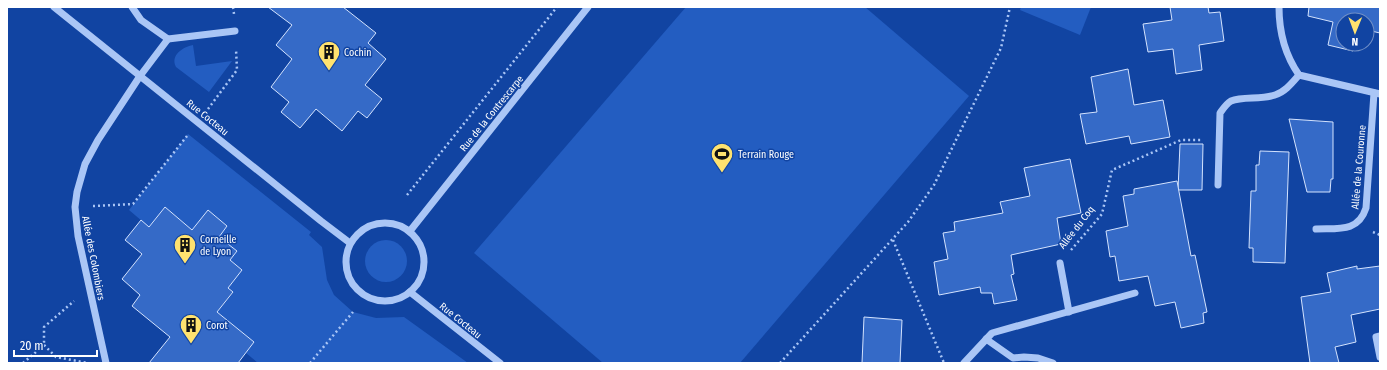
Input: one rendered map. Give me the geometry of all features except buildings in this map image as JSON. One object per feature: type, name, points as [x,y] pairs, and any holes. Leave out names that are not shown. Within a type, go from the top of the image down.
[{"type":"street","name":"Rue Cocteau","points":[[54,7],[350,243]]},
{"type":"street","points":[[132,7],[141,20],[168,39],[235,31]]},
{"type":"street","name":"Rue de la Contrescarpe","points":[[410,231],[588,7]]},
{"type":"street","points":[[1218,184],[1220,113],[1230,102],[1276,95],[1285,90],[1299,75],[1286,50],[1280,22],[1279,7]]},
{"type":"street","name":"Allée des Colombiers","points":[[106,363],[78,236],[75,207],[81,178],[92,150],[140,76],[168,39]]},
{"type":"street","name":"Allée de la Couronne","points":[[1299,75],[1377,93],[1366,208],[1363,215],[1359,221],[1351,226],[1344,228],[1316,229]]},
{"type":"street","points":[[384,222],[398,224],[410,231],[418,240],[424,252],[424,271],[419,283],[410,292],[400,298],[382,301],[370,298],[360,292],[352,283],[346,266],[346,254],[350,243],[359,232],[364,228],[384,222]]},
{"type":"street","name":"Allée du Coq","points":[[1060,263],[1069,312]]},
{"type":"street","name":"Rue Cocteau","points":[[410,292],[500,363]]},
{"type":"street","points":[[964,363],[992,333],[1135,293]]},
{"type":"street","points":[[1380,336],[1376,336],[1380,356]]},
{"type":"street","points":[[986,340],[1011,360],[1024,357],[1038,358],[1053,363]]},
{"type":"path","points":[[75,207],[133,204],[198,122],[237,70],[233,7]]},
{"type":"path","points":[[408,195],[557,7]]},
{"type":"path","points":[[780,363],[893,240],[908,222],[934,185],[1001,48],[1010,7]]},
{"type":"path","name":"Allée du Coq","points":[[1060,263],[1102,214],[1112,170],[1181,140],[1219,140]]},
{"type":"path","points":[[893,240],[944,363]]},
{"type":"path","points":[[89,287],[44,327],[44,345],[56,357],[90,363]]},
{"type":"path","points":[[310,363],[353,312]]},
{"type":"path","points":[[23,363],[44,345]]},
{"type":"shaded area","name":"Terrain Rouge","points":[[686,7],[865,7],[969,96],[740,363],[603,363],[474,253]]},
{"type":"shaded area","points":[[1021,7],[1091,7],[1080,35],[1020,10]]},
{"type":"shaded area","points":[[193,45],[196,66],[232,61],[209,92],[176,67],[175,59],[178,52]]},
{"type":"shaded area","points":[[188,134],[311,232],[309,235],[322,247],[327,280],[334,295],[353,312],[376,318],[404,317],[468,363],[258,363],[246,353],[254,342],[217,312],[233,293],[228,288],[242,270],[230,260],[237,251],[219,237],[227,226],[208,210],[192,230],[165,207],[149,227],[129,210]]},
{"type":"shaded area","points":[[386,240],[401,246],[407,261],[401,276],[386,282],[371,276],[365,261],[371,246]]},
{"type":"place","name":"Cochin","points":[[329,72]]},
{"type":"place","name":"Terrain Rouge","points":[[722,174]]},
{"type":"place","name":"Corneille de Lyon","points":[[185,264]]},
{"type":"place","name":"Corot","points":[[191,344]]}]
